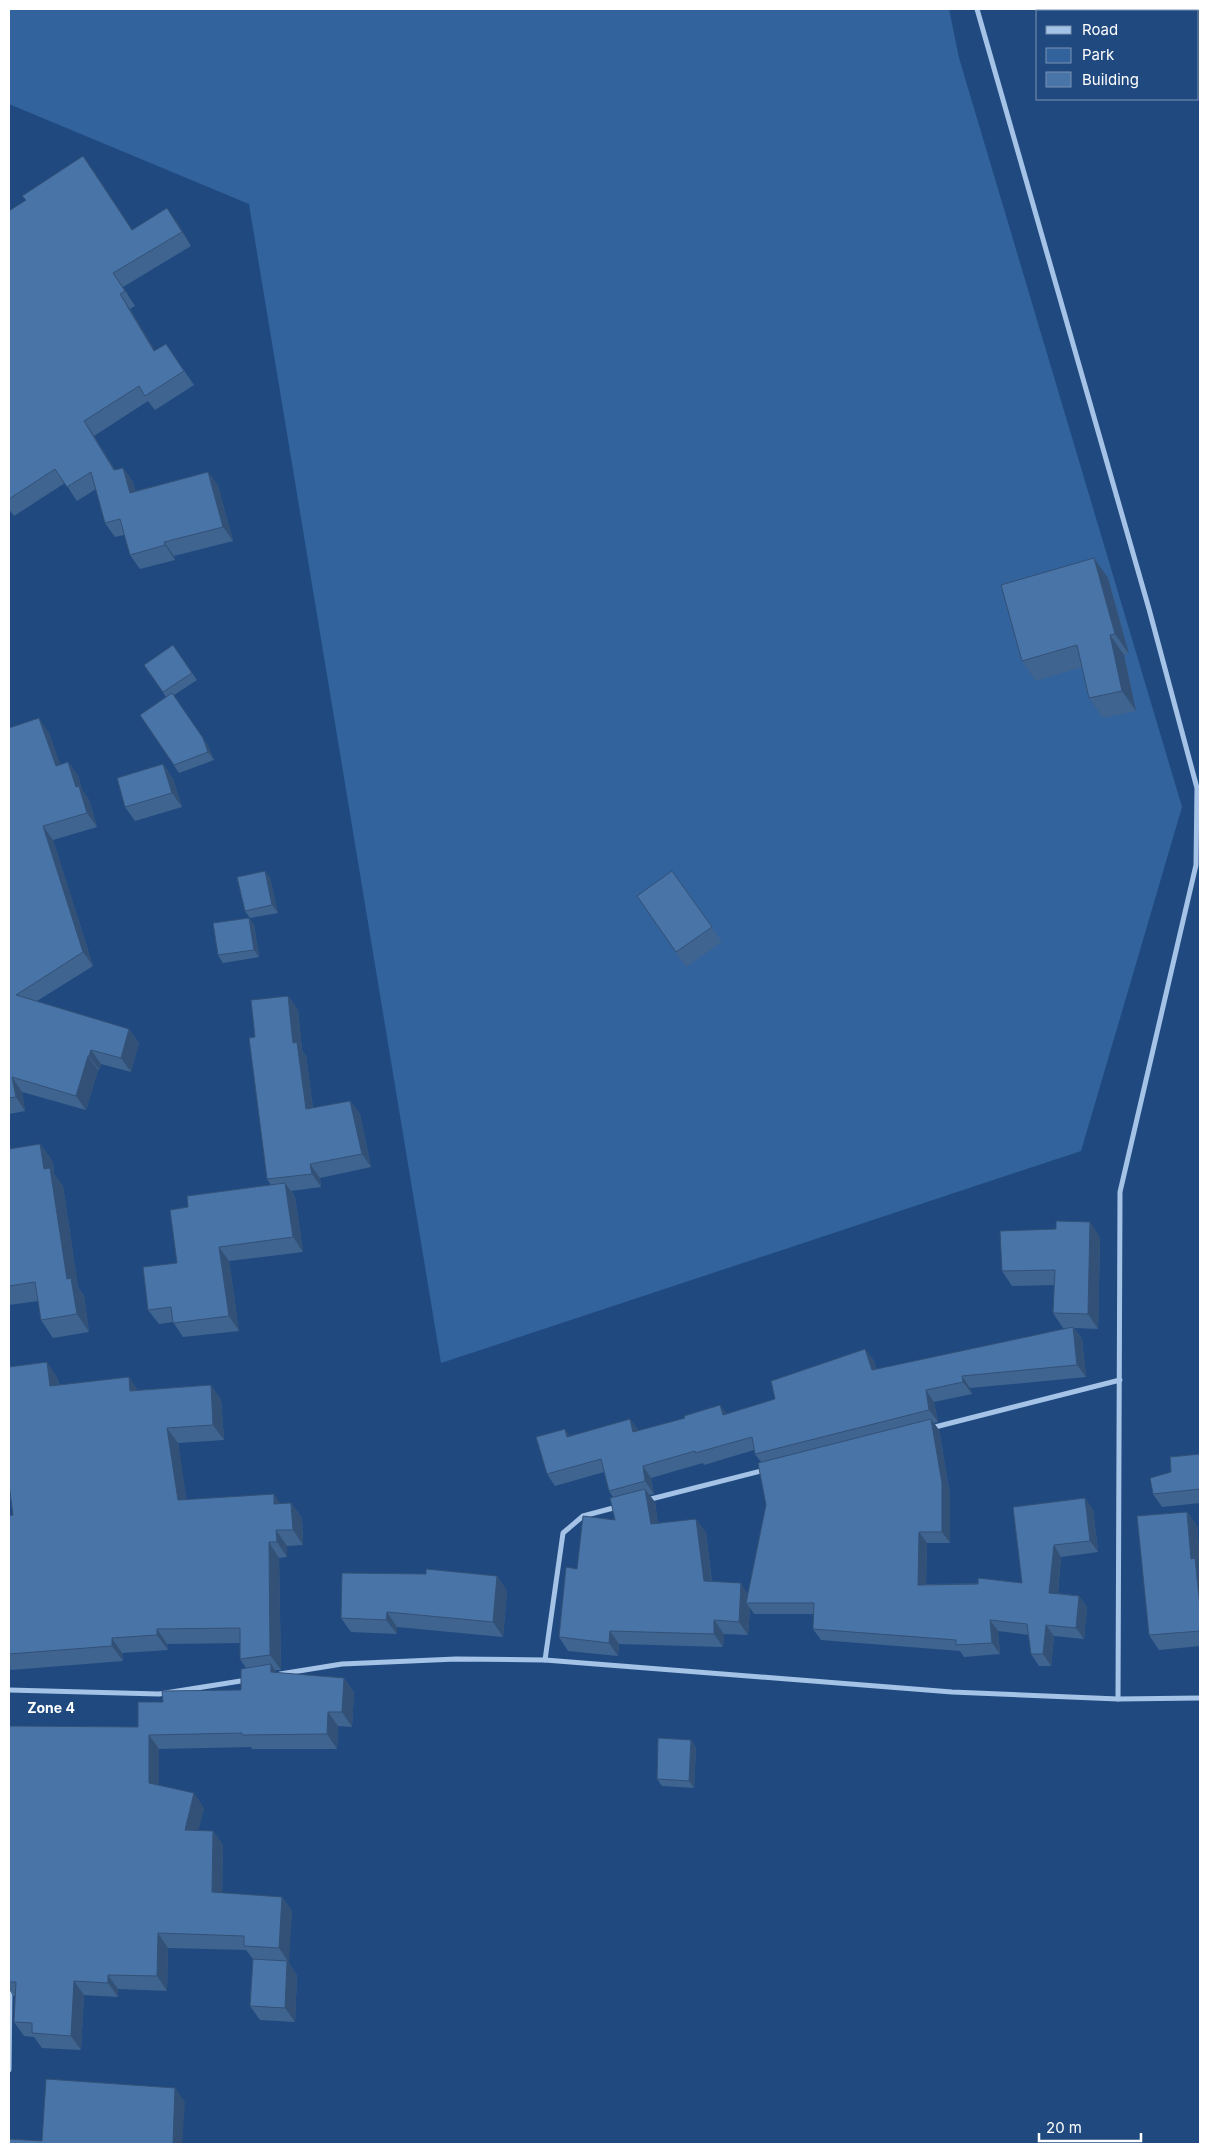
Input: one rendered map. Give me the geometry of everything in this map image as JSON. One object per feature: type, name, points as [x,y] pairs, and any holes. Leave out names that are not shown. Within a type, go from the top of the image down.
[{"type":"street","points":[[977,9],[1149,609],[1197,788],[1196,865],[1120,1192],[1118,1700]]},
{"type":"street","points":[[928,1429],[1120,1380]]},
{"type":"street","points":[[641,1501],[775,1467]]},
{"type":"street","points":[[545,1660],[563,1532],[583,1516],[622,1506]]},
{"type":"street","points":[[275,1675],[342,1664],[456,1659],[545,1660],[952,1692],[1118,1700],[1200,1698]]},
{"type":"street","points":[[9,1690],[159,1694],[255,1678]]},
{"type":"street","points":[[9,2070],[10,1978]]},
{"type":"green space","points":[[9,9],[949,9],[959,58],[1182,807],[1081,1151],[441,1363],[249,204],[9,104]]},
{"type":"building","points":[[83,156],[132,230],[167,208],[182,232],[113,273],[125,291],[120,294],[154,351],[166,344],[184,371],[145,396],[139,386],[84,421],[114,470],[123,468],[130,493],[208,472],[223,527],[164,542],[165,545],[130,555],[120,519],[105,523],[91,472],[67,487],[55,469],[9,499],[9,211],[26,200],[22,196]]},
{"type":"building","points":[[1094,558],[1115,634],[1110,635],[1122,691],[1089,698],[1077,645],[1022,661],[1001,585]]},
{"type":"building","points":[[173,645],[192,673],[163,692],[144,665]]},
{"type":"building","points":[[172,693],[203,738],[208,752],[174,765],[140,715]]},
{"type":"building","points":[[39,718],[56,766],[68,762],[76,787],[79,786],[87,813],[43,826],[83,952],[16,995],[129,1029],[121,1058],[91,1050],[76,1096],[12,1077],[16,1097],[9,1098],[9,728]]},
{"type":"building","points":[[163,764],[172,793],[125,807],[117,778]]},
{"type":"building","points":[[265,871],[272,905],[245,911],[237,877]]},
{"type":"building","points":[[672,871],[712,927],[676,952],[637,896]]},
{"type":"building","points":[[249,918],[254,950],[218,955],[213,923]]},
{"type":"building","points":[[288,996],[293,1043],[297,1042],[306,1109],[350,1101],[362,1154],[310,1164],[312,1174],[267,1179],[249,1038],[255,1037],[251,1000]]},
{"type":"building","points":[[40,1144],[44,1169],[50,1168],[67,1279],[71,1278],[77,1314],[41,1320],[35,1282],[9,1286],[9,1149]]},
{"type":"building","points":[[285,1183],[293,1237],[219,1247],[229,1316],[173,1323],[171,1307],[148,1310],[143,1267],[177,1263],[170,1210],[188,1207],[187,1196]]},
{"type":"building","points":[[1056,1221],[1090,1222],[1088,1314],[1053,1313],[1055,1270],[1002,1271],[1000,1231],[1056,1229]]},
{"type":"building","points":[[1073,1327],[1077,1365],[962,1376],[963,1382],[926,1390],[929,1410],[755,1454],[752,1437],[695,1453],[695,1451],[643,1466],[645,1481],[609,1491],[601,1459],[547,1474],[536,1437],[565,1429],[567,1437],[630,1419],[633,1432],[685,1418],[684,1416],[720,1405],[723,1415],[775,1399],[771,1381],[865,1349],[872,1370]]},
{"type":"building","points":[[47,1362],[50,1386],[129,1377],[130,1391],[211,1385],[213,1425],[167,1428],[178,1500],[274,1494],[274,1504],[291,1503],[293,1530],[276,1530],[277,1542],[269,1542],[270,1655],[240,1659],[240,1628],[157,1629],[157,1635],[112,1638],[112,1646],[9,1654],[9,1516],[13,1515],[9,1484],[9,1367]]},
{"type":"building","points":[[931,1419],[942,1483],[942,1532],[919,1532],[918,1585],[978,1584],[978,1578],[1022,1583],[1013,1507],[1085,1498],[1090,1541],[1054,1545],[1049,1593],[1079,1596],[1076,1628],[1046,1625],[1043,1654],[1031,1654],[1027,1624],[990,1620],[992,1643],[956,1645],[956,1640],[813,1629],[814,1603],[746,1603],[766,1505],[758,1463]]},
{"type":"building","points":[[1200,1454],[1200,1489],[1153,1494],[1150,1478],[1171,1472],[1170,1457]]},
{"type":"building","points":[[645,1489],[651,1524],[696,1519],[704,1581],[741,1583],[739,1622],[714,1620],[714,1634],[610,1631],[609,1643],[559,1637],[566,1567],[577,1569],[583,1516],[615,1520],[610,1498]]},
{"type":"building","points":[[1187,1512],[1191,1559],[1195,1558],[1200,1607],[1200,1631],[1149,1635],[1137,1516]]},
{"type":"building","points":[[426,1569],[497,1576],[493,1622],[387,1612],[386,1620],[341,1618],[342,1573],[426,1574]]},
{"type":"building","points":[[271,1664],[271,1672],[344,1678],[342,1712],[328,1712],[327,1734],[149,1735],[149,1783],[194,1793],[185,1830],[213,1831],[212,1892],[282,1897],[279,1948],[244,1946],[244,1936],[158,1933],[157,1976],[108,1975],[108,1983],[74,1981],[71,2036],[32,2033],[32,2023],[14,2022],[16,1982],[9,1982],[9,1726],[138,1727],[138,1702],[163,1702],[162,1691],[241,1690],[241,1669]]},
{"type":"building","points":[[658,1738],[691,1740],[689,1781],[657,1779]]},
{"type":"building","points":[[253,1959],[287,1961],[285,2008],[250,2006]]},
{"type":"building","points":[[46,2079],[175,2088],[173,2144],[9,2144],[9,2139],[42,2141]]},
{"type":"district","name":"Zone 4","points":[[51,1707]]}]
